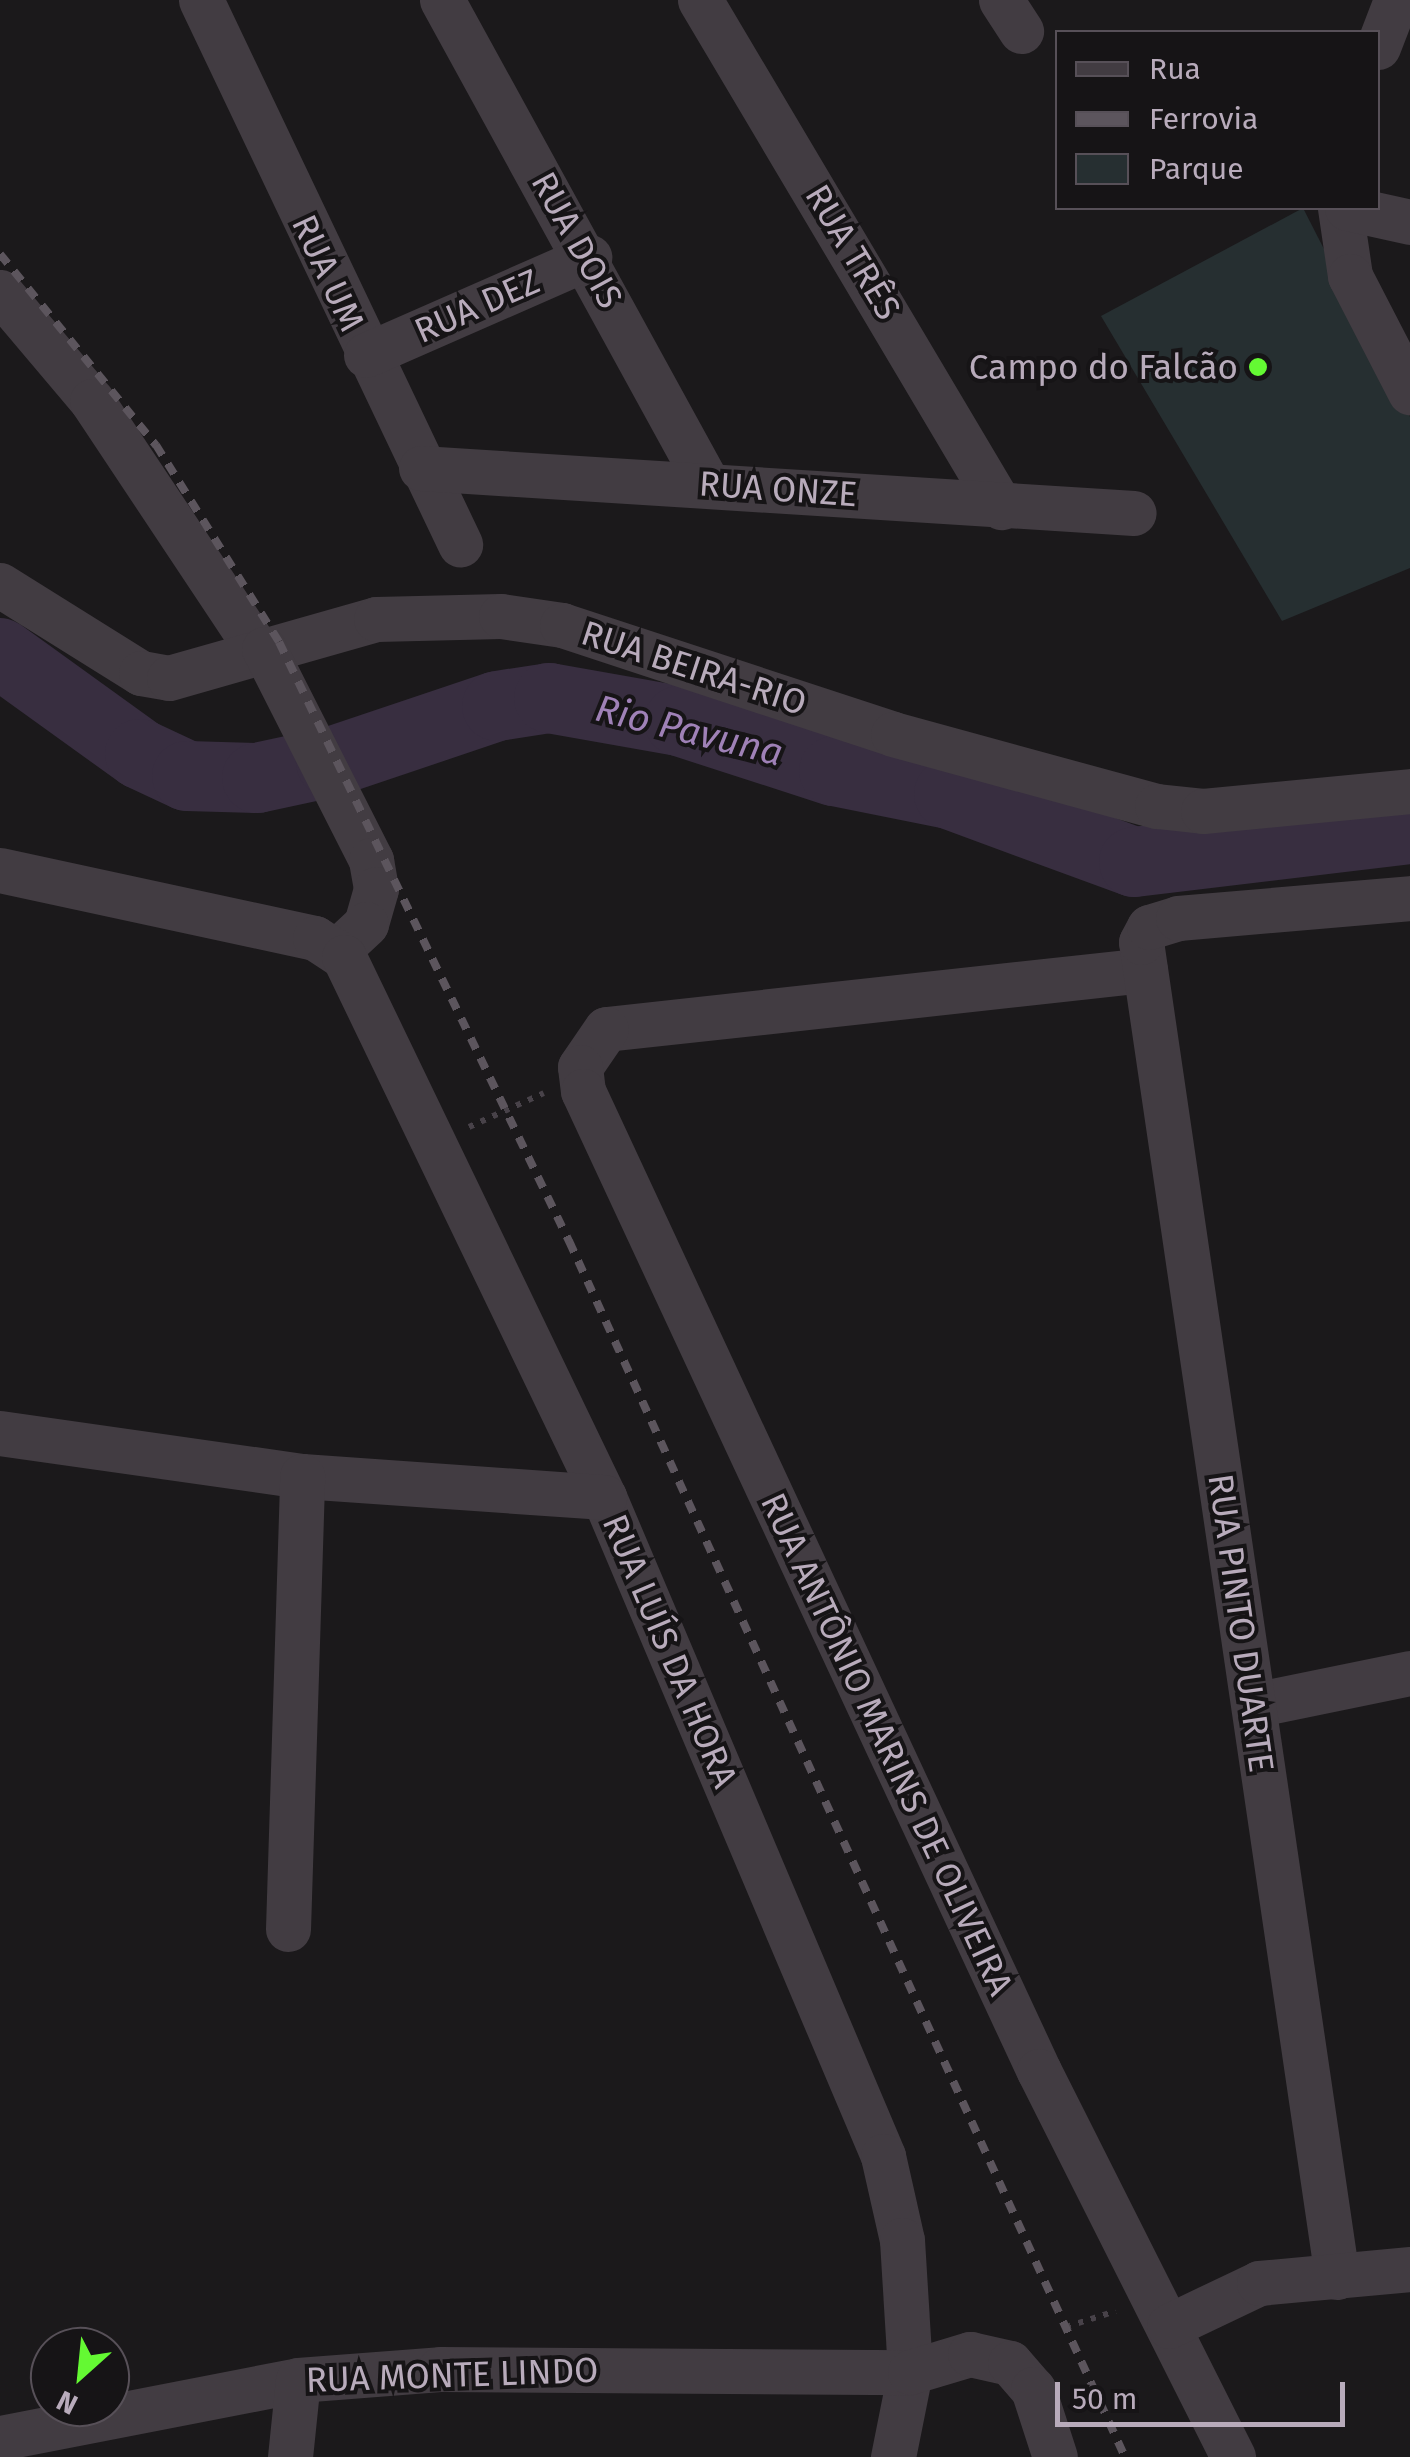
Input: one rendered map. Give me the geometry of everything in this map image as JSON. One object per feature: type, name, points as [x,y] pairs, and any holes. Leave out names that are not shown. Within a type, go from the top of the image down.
[{"type":"street","name":"RUA UM","points":[[201,0],[366,355],[460,544]]},
{"type":"street","name":"RUA DOIS","points":[[442,0],[589,257],[706,483]]},
{"type":"street","name":"RUA TRÊS","points":[[700,0],[1001,507]]},
{"type":"street","points":[[1380,42],[1396,0]]},
{"type":"street","points":[[1344,210],[1350,276],[1410,392]]},
{"type":"street","points":[[1353,210],[1410,222]]},
{"type":"street","name":"RUA DEZ","points":[[366,355],[589,257]]},
{"type":"street","points":[[0,292],[92,401],[261,650],[306,729],[346,812],[376,889],[366,924],[340,954],[315,938],[0,870]]},
{"type":"street","name":"RUA ONZE","points":[[421,468],[1134,513]]},
{"type":"street","name":"RUA BEIRA-RIO","points":[[0,585],[141,673],[209,673],[261,650],[376,619],[502,616],[562,625],[894,734],[1157,806],[1202,810],[1410,791]]},
{"type":"street","points":[[1144,951],[1178,918],[1410,898]]},
{"type":"street","name":"RUA ANTÔNIO MARINS DE OLIVEIRA","points":[[1144,951],[606,1029],[582,1055],[586,1098],[1039,2071],[1233,2457]]},
{"type":"street","name":"RUA PINTO DUARTE","points":[[1144,951],[1337,2276]]},
{"type":"street","name":"RUA LUÍS DA HORA","points":[[340,954],[604,1497],[883,2156],[902,2240],[910,2372],[893,2457]]},
{"type":"street","points":[[0,1433],[302,1476],[604,1497]]},
{"type":"street","points":[[288,1929],[302,1476]]},
{"type":"street","points":[[1254,1705],[1410,1672]]},
{"type":"street","points":[[1168,2326],[1258,2282],[1410,2269]]},
{"type":"street","name":"RUA MONTE LINDO","points":[[0,2438],[298,2380],[496,2369],[910,2372],[970,2354],[1010,2363],[1032,2389],[1055,2457]]},
{"type":"street","points":[[290,2457],[298,2380]]},
{"type":"path","points":[[433,1144],[558,1086],[569,1106],[586,1098]]},
{"type":"green space","name":"Campo do Falcão","points":[[1304,210],[1410,417],[1410,568],[1282,621],[1101,316]]},
{"type":"waterway","name":"Rio Pavuna","points":[[0,653],[140,754],[187,776],[257,778],[331,762],[497,706],[549,698],[679,721],[834,771],[949,794],[1134,862],[1410,829]]},
{"type":"railway","points":[[0,254],[156,445],[279,642],[569,1241],[1125,2457]]},
{"type":"place","name":"Campo do Falcão","points":[[1258,367]]}]
